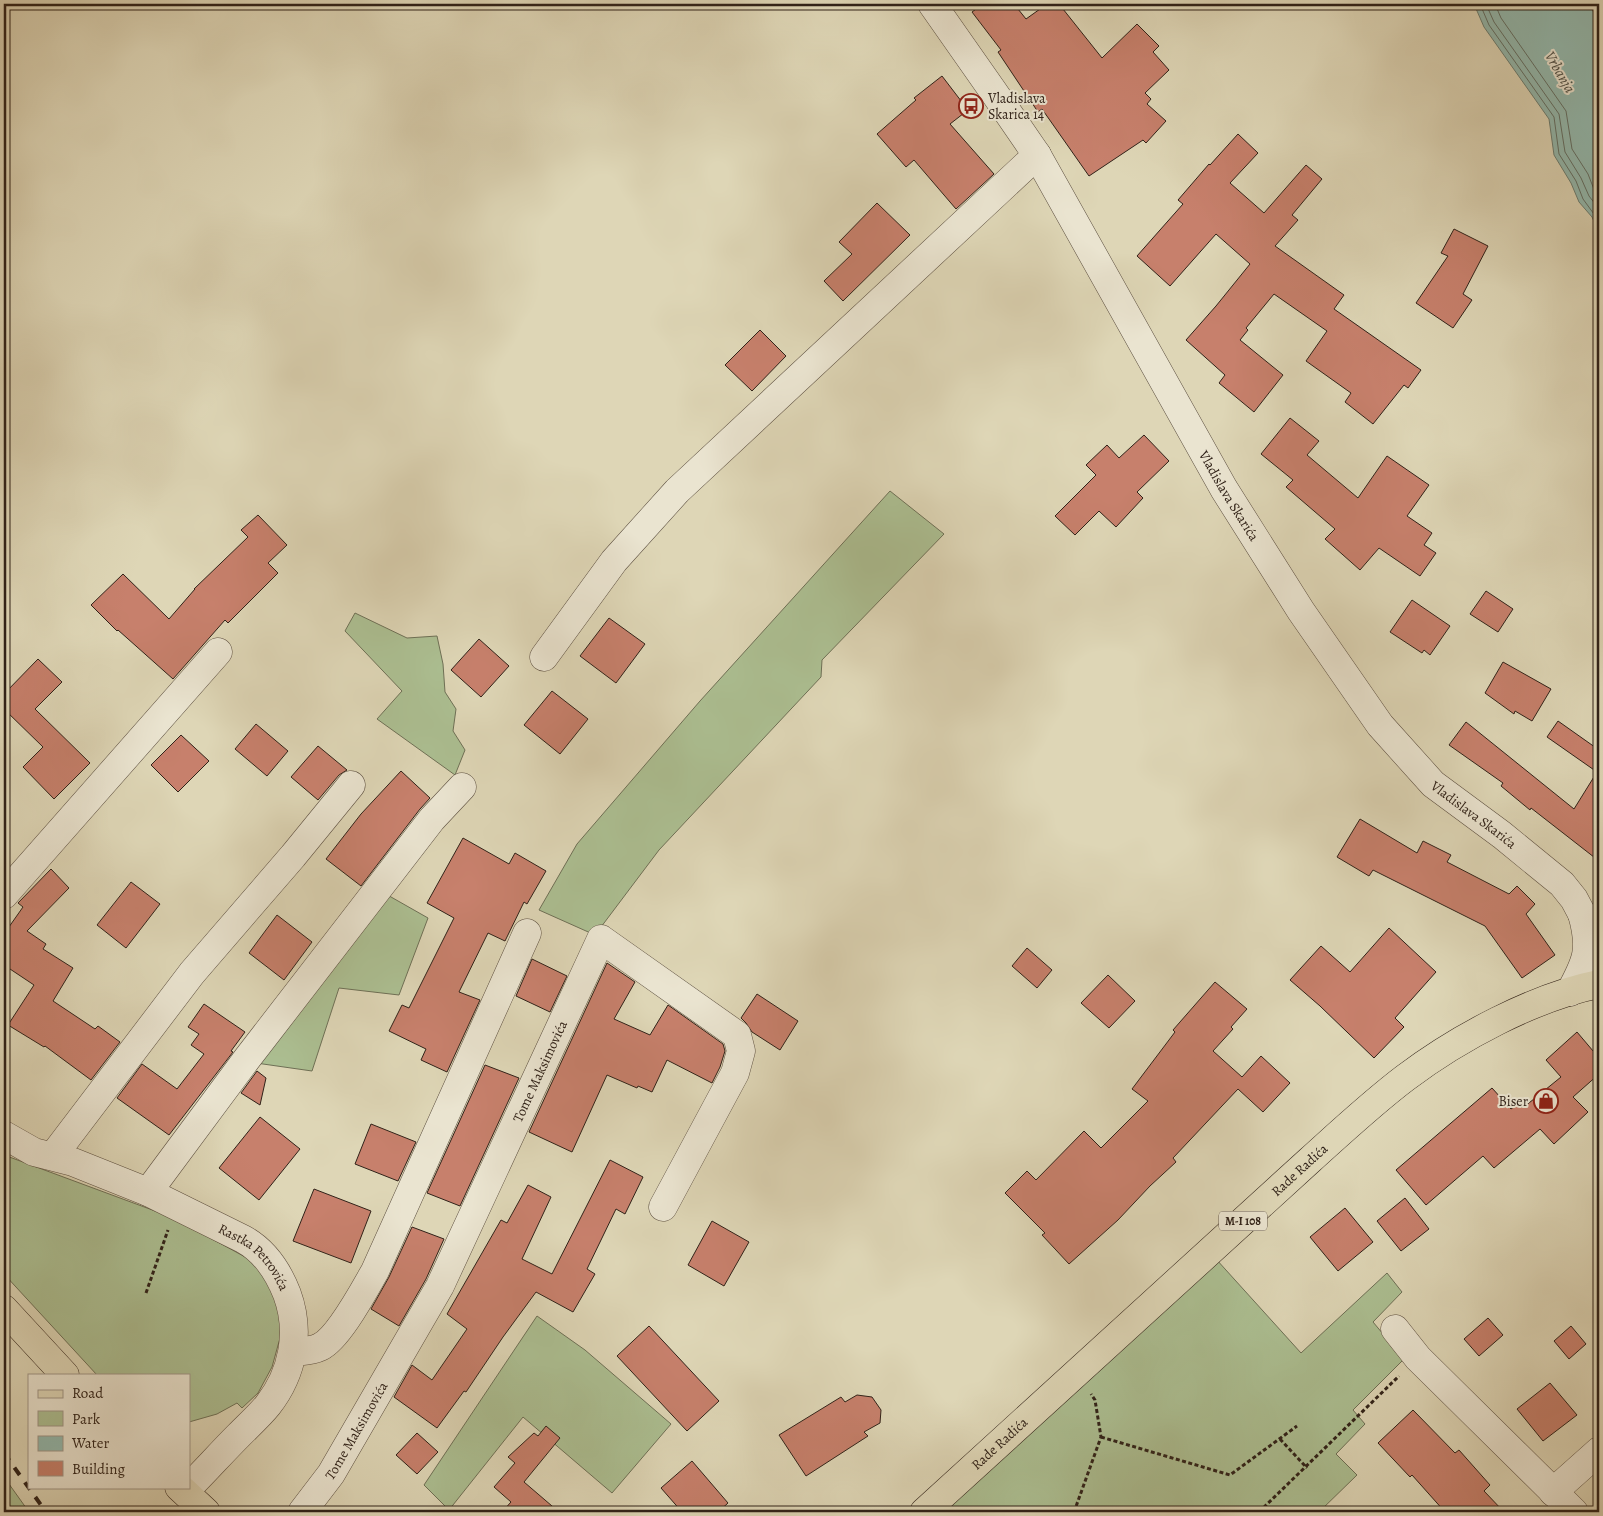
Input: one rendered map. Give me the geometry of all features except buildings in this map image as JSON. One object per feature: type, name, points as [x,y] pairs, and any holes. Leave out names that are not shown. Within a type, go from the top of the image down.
[{"type":"main road","name":"Rade Radića","points":[[924,1512],[1367,1108],[1406,1077],[1474,1033],[1536,1004],[1599,984]]},
{"type":"main road","points":[[4,1309],[64,1374]]},
{"type":"main road","points":[[185,1488],[206,1512]]},
{"type":"street","name":"Vladislava Skarića","points":[[932,4],[1037,155],[1224,489],[1301,611],[1380,725],[1433,784],[1502,835],[1562,884],[1591,920],[1586,957],[1570,992]]},
{"type":"street","points":[[544,657],[614,561],[677,491],[1037,155]]},
{"type":"street","points":[[4,895],[218,652]]},
{"type":"street","points":[[53,1156],[192,973],[293,856],[351,785]]},
{"type":"street","points":[[148,1192],[246,1060],[432,819],[462,787]]},
{"type":"street","points":[[293,1352],[320,1347],[328,1341],[351,1312],[375,1272],[527,934]]},
{"type":"street","name":"Tome Maksimovića","points":[[302,1512],[331,1474],[440,1286],[600,939],[736,1035],[741,1051],[735,1073],[663,1207]]},
{"type":"street","name":"Rastka Petrovića","points":[[4,1135],[34,1152],[73,1162],[148,1192],[248,1241],[263,1253],[275,1269],[291,1306],[295,1328],[293,1352],[285,1378],[268,1404],[190,1483]]},
{"type":"street","points":[[1395,1329],[1418,1358],[1574,1512]]},
{"type":"street","points":[[1553,1492],[1599,1451]]},
{"type":"path","points":[[146,1293],[176,1206]]},
{"type":"path","points":[[1259,1512],[1307,1468],[1418,1358]]},
{"type":"path","points":[[1074,1512],[1101,1437],[1095,1400],[1079,1371]]},
{"type":"path","points":[[1101,1437],[1230,1476],[1297,1426]]},
{"type":"path","points":[[1280,1438],[1307,1468]]},
{"type":"green space","points":[[890,491],[944,534],[822,660],[821,677],[659,850],[595,935],[539,910],[577,844],[700,701]]},
{"type":"green space","points":[[355,613],[407,638],[437,636],[443,664],[445,692],[456,709],[453,731],[465,750],[455,775],[377,719],[402,691],[345,631]]},
{"type":"green space","points":[[384,893],[428,918],[399,995],[339,988],[312,1071],[256,1063]]},
{"type":"green space","points":[[4,1155],[174,1218],[247,1258],[263,1274],[275,1295],[281,1316],[280,1338],[272,1367],[258,1393],[242,1408],[237,1403],[217,1414],[190,1422],[190,1374],[96,1374],[4,1274]]},
{"type":"green space","points":[[1216,1259],[1301,1353],[1387,1273],[1402,1292],[1373,1322],[1404,1359],[1353,1410],[1365,1424],[1336,1454],[1357,1475],[1319,1512],[941,1512]]},
{"type":"green space","points":[[537,1316],[585,1350],[671,1424],[612,1493],[523,1417],[449,1510],[424,1485]]},
{"type":"green space","points":[[4,1477],[29,1512],[4,1512]]},
{"type":"water","name":"Vrbanja","points":[[1474,4],[1589,4],[1599,22],[1599,232],[1592,217],[1579,202],[1571,183],[1554,155],[1549,119],[1484,27]]},
{"type":"railway","points":[[4,1453],[28,1487]]},
{"type":"railway","points":[[29,1488],[46,1512]]},
{"type":"place","name":"Vladislava Skarica 14","points":[[971,106]]},
{"type":"place","name":"Biser","points":[[1546,1101]]}]
